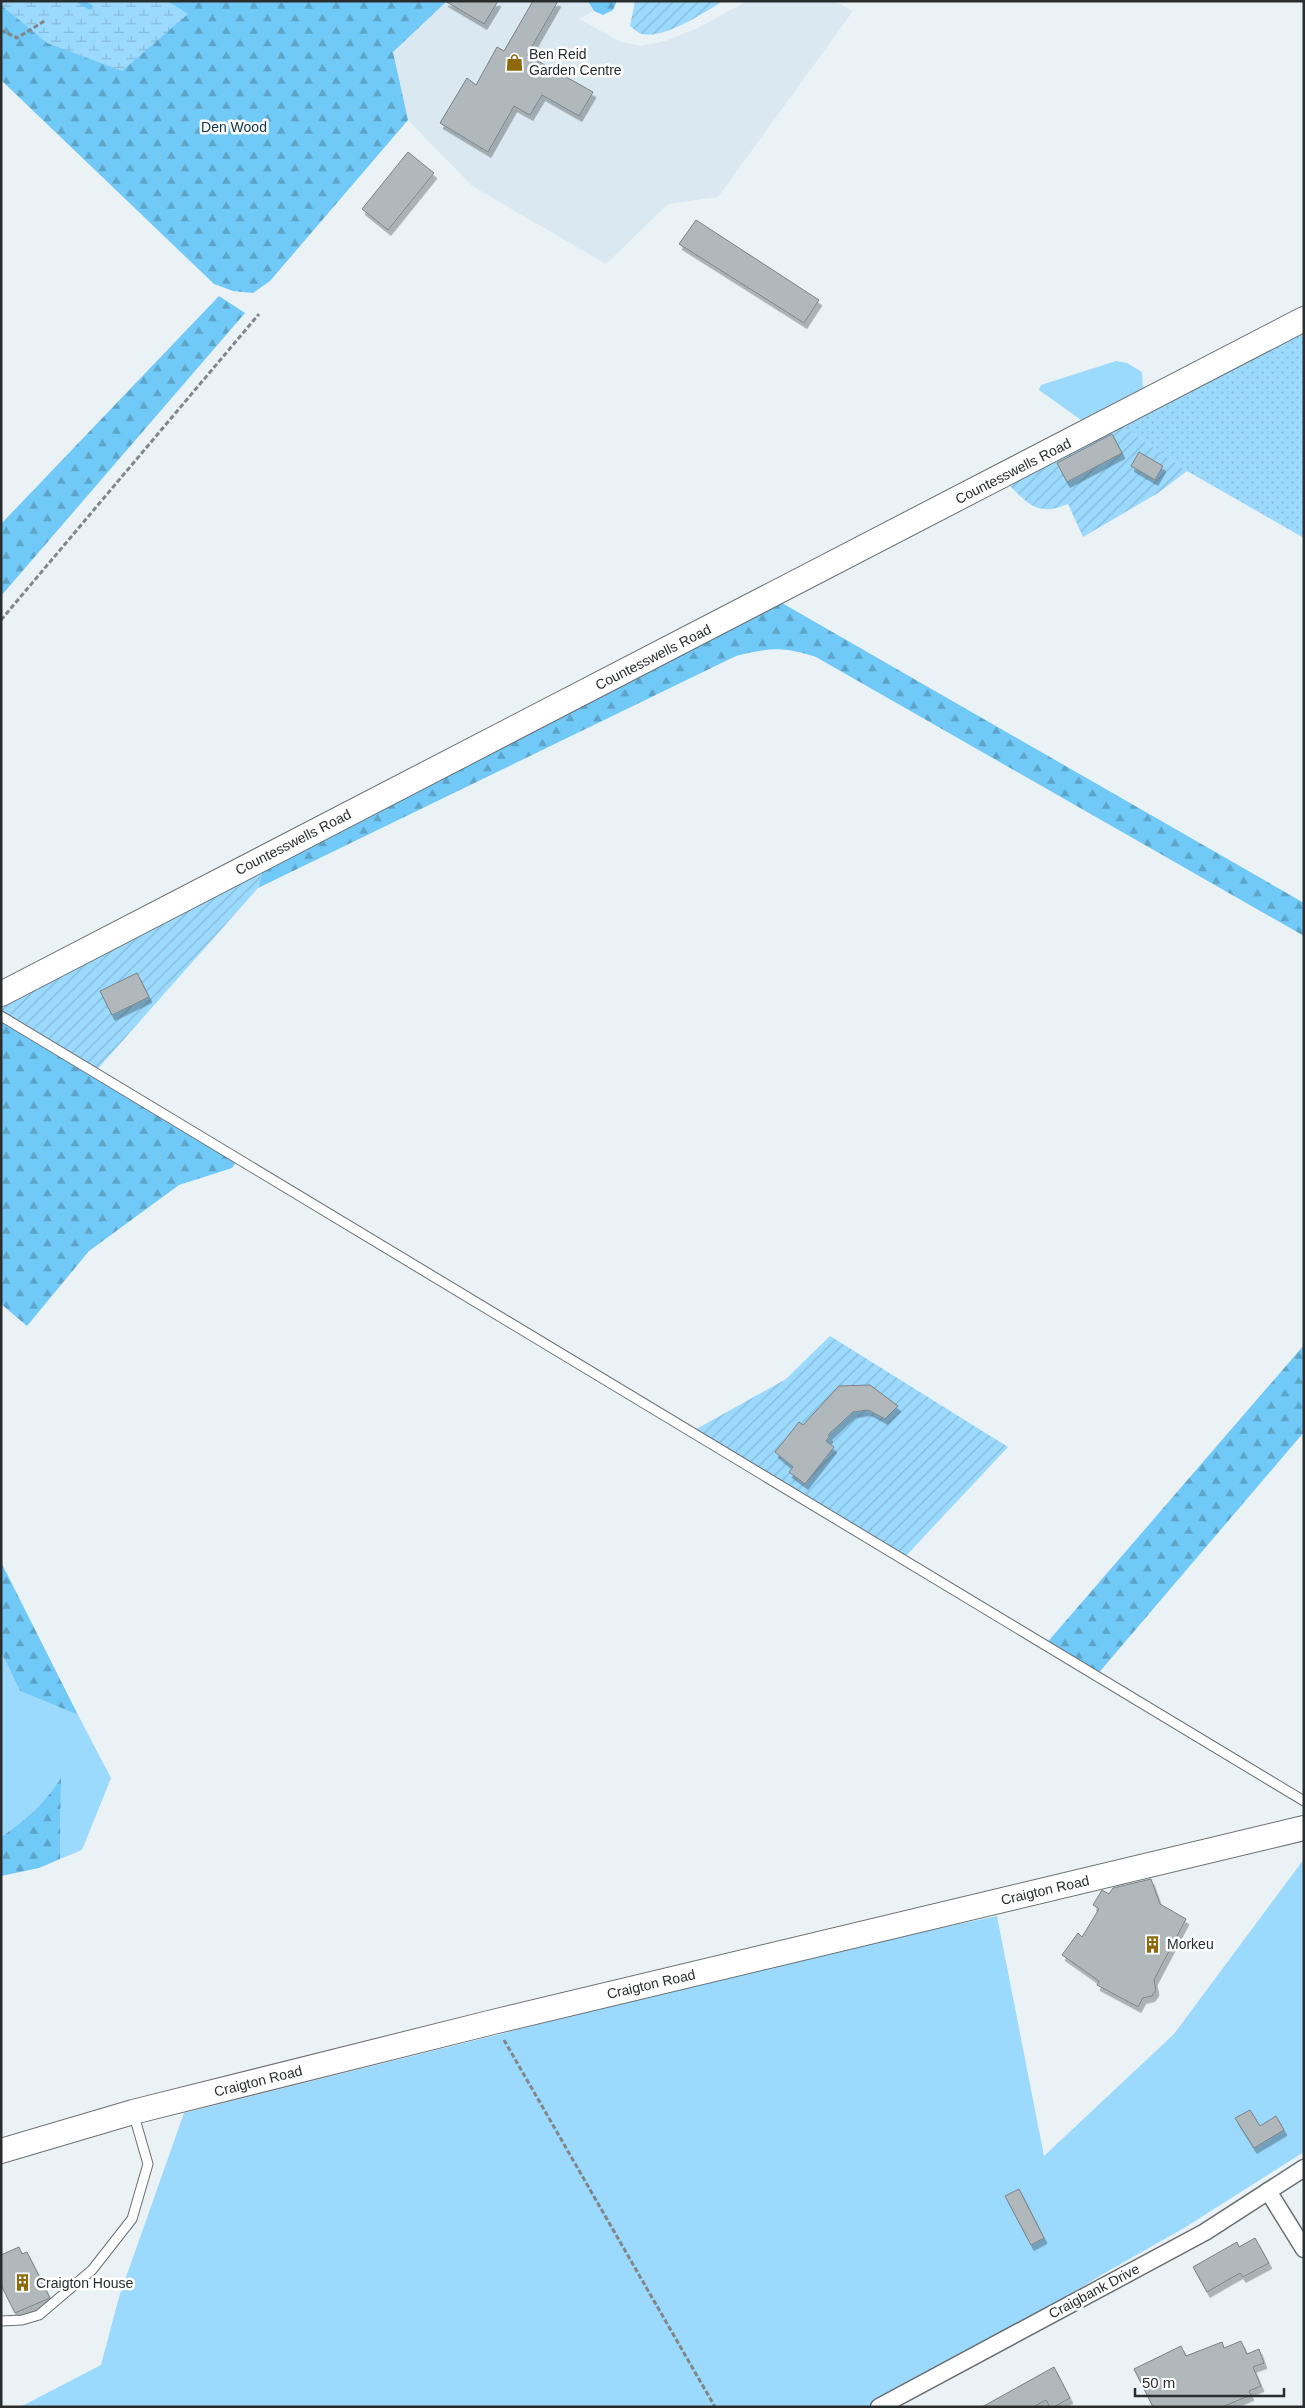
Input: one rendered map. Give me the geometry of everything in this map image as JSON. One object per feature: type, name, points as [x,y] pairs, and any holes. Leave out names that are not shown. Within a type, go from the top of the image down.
[{"type":"street","name":"Countesswells Road","points":[[1,994],[1304,319]]},
{"type":"street","name":"Craigton Road","points":[[1,2152],[133,2112],[493,2022],[1304,1828]]},
{"type":"street","name":"Craigbank Drive","points":[[879,2407],[1205,2232],[1304,2168]]},
{"type":"street","points":[[1268,2191],[1304,2249]]},
{"type":"lane","points":[[1,1016],[1304,1801]]},
{"type":"lane","points":[[1,2321],[22,2320],[39,2315],[92,2270],[132,2219],[148,2164],[133,2112]]},
{"type":"path","points":[[1,30],[17,38],[46,20]]},
{"type":"path","points":[[1,620],[259,314]]},
{"type":"path","points":[[493,2022],[715,2407]]},
{"type":"shaded area","points":[[447,1],[588,1],[594,11],[579,19],[619,41],[641,46],[665,41],[698,28],[747,1],[834,1],[853,11],[718,197],[668,204],[606,264],[472,186],[408,120],[393,52]]},
{"type":"green space","name":"Den Wood","points":[[1,1],[447,1],[393,52],[408,120],[270,281],[253,293],[233,291],[214,284],[1,80]]},
{"type":"green space","points":[[1,1],[168,1],[188,14],[122,71],[47,43],[1,5]]},
{"type":"green space","points":[[588,1],[617,1],[613,10],[603,15],[594,11]]},
{"type":"green space","points":[[635,1],[723,1],[670,30],[648,35],[639,33],[630,26]]},
{"type":"green space","points":[[219,296],[245,313],[1,596],[1,524]]},
{"type":"green space","points":[[1304,329],[1304,538],[1187,471],[1122,425]]},
{"type":"green space","points":[[1116,361],[1127,363],[1142,372],[1143,388],[1081,420],[1039,390],[1041,385]]},
{"type":"green space","points":[[1122,425],[1187,471],[1158,493],[1083,537],[1068,504],[1057,508],[1041,509],[1027,502],[1007,483]]},
{"type":"green space","points":[[782,603],[1304,903],[1304,936],[816,657],[795,651],[777,649],[736,656],[258,888],[267,855]]},
{"type":"green space","points":[[267,855],[258,888],[94,1073],[1,1016],[1,994]]},
{"type":"green space","points":[[1,1016],[238,1159],[232,1168],[179,1185],[89,1251],[27,1326],[1,1304]]},
{"type":"green space","points":[[830,1336],[1008,1447],[903,1559],[691,1432],[786,1379]]},
{"type":"green space","points":[[1304,1345],[1304,1432],[1096,1676],[1045,1645]]},
{"type":"green space","points":[[1,1562],[78,1715],[20,1691],[1,1652]]},
{"type":"green space","points":[[1,1652],[20,1691],[78,1715],[111,1778],[82,1850],[60,1859],[61,1779],[48,1799],[28,1818],[1,1837]]},
{"type":"green space","points":[[61,1778],[60,1859],[39,1868],[1,1876],[1,1837],[34,1811]]},
{"type":"green space","points":[[1304,1859],[1304,2152],[1184,2228],[1103,2274],[926,2382],[879,2407],[20,2407],[101,2365],[119,2297],[184,2113],[841,1949],[997,1916],[1044,2156],[1174,2034]]},
{"type":"building","points":[[445,1],[498,1],[484,24]]},
{"type":"building","name":"Ben Reid Garden Centre","points":[[533,1],[558,1],[527,55],[593,92],[579,116],[542,95],[530,115],[514,106],[488,152],[440,123],[467,78],[476,85],[497,47],[504,51]]},
{"type":"building","points":[[408,152],[434,173],[388,230],[362,209]]},
{"type":"building","points":[[696,220],[819,300],[804,323],[679,244]]},
{"type":"building","points":[[1112,434],[1122,453],[1067,482],[1057,463]]},
{"type":"building","points":[[1139,452],[1163,466],[1155,480],[1131,466]]},
{"type":"building","points":[[137,973],[149,997],[112,1015],[100,991]]},
{"type":"building","points":[[870,1385],[898,1406],[885,1419],[868,1410],[853,1412],[828,1435],[830,1436],[826,1441],[834,1447],[805,1484],[789,1472],[793,1467],[775,1452],[799,1422],[803,1425],[839,1386]]},
{"type":"building","points":[[1151,1879],[1160,1904],[1186,1919],[1154,1980],[1156,1990],[1152,1996],[1143,1998],[1138,2007],[1097,1985],[1099,1981],[1062,1955],[1078,1933],[1082,1937],[1099,1909],[1093,1905],[1102,1890],[1109,1894],[1113,1888]]},
{"type":"building","points":[[1250,2110],[1260,2126],[1276,2116],[1284,2130],[1254,2148],[1235,2118]]},
{"type":"building","points":[[1019,2189],[1044,2238],[1031,2245],[1005,2196]]},
{"type":"building","points":[[1255,2238],[1269,2263],[1243,2277],[1240,2273],[1207,2292],[1193,2267],[1237,2242],[1239,2247]]},
{"type":"building","name":"Craigton House","points":[[19,2247],[22,2254],[27,2252],[50,2298],[15,2313],[1,2285],[1,2255]]},
{"type":"building","points":[[1241,2341],[1247,2354],[1259,2349],[1264,2363],[1253,2367],[1261,2386],[1249,2391],[1251,2395],[1222,2407],[1153,2407],[1134,2369],[1181,2346],[1186,2356],[1222,2342],[1224,2348]]},
{"type":"building","points":[[1054,2367],[1070,2398],[1054,2407],[1050,2407],[1046,2400],[1033,2407],[982,2407]]},
{"type":"waterway","points":[[80,1],[90,7]]},
{"type":"place","name":"Ben Reid Garden Centre","points":[[515,62]]},
{"type":"place","name":"Morkeu","points":[[1153,1944]]},
{"type":"place","name":"Craigton House","points":[[22,2283]]}]
